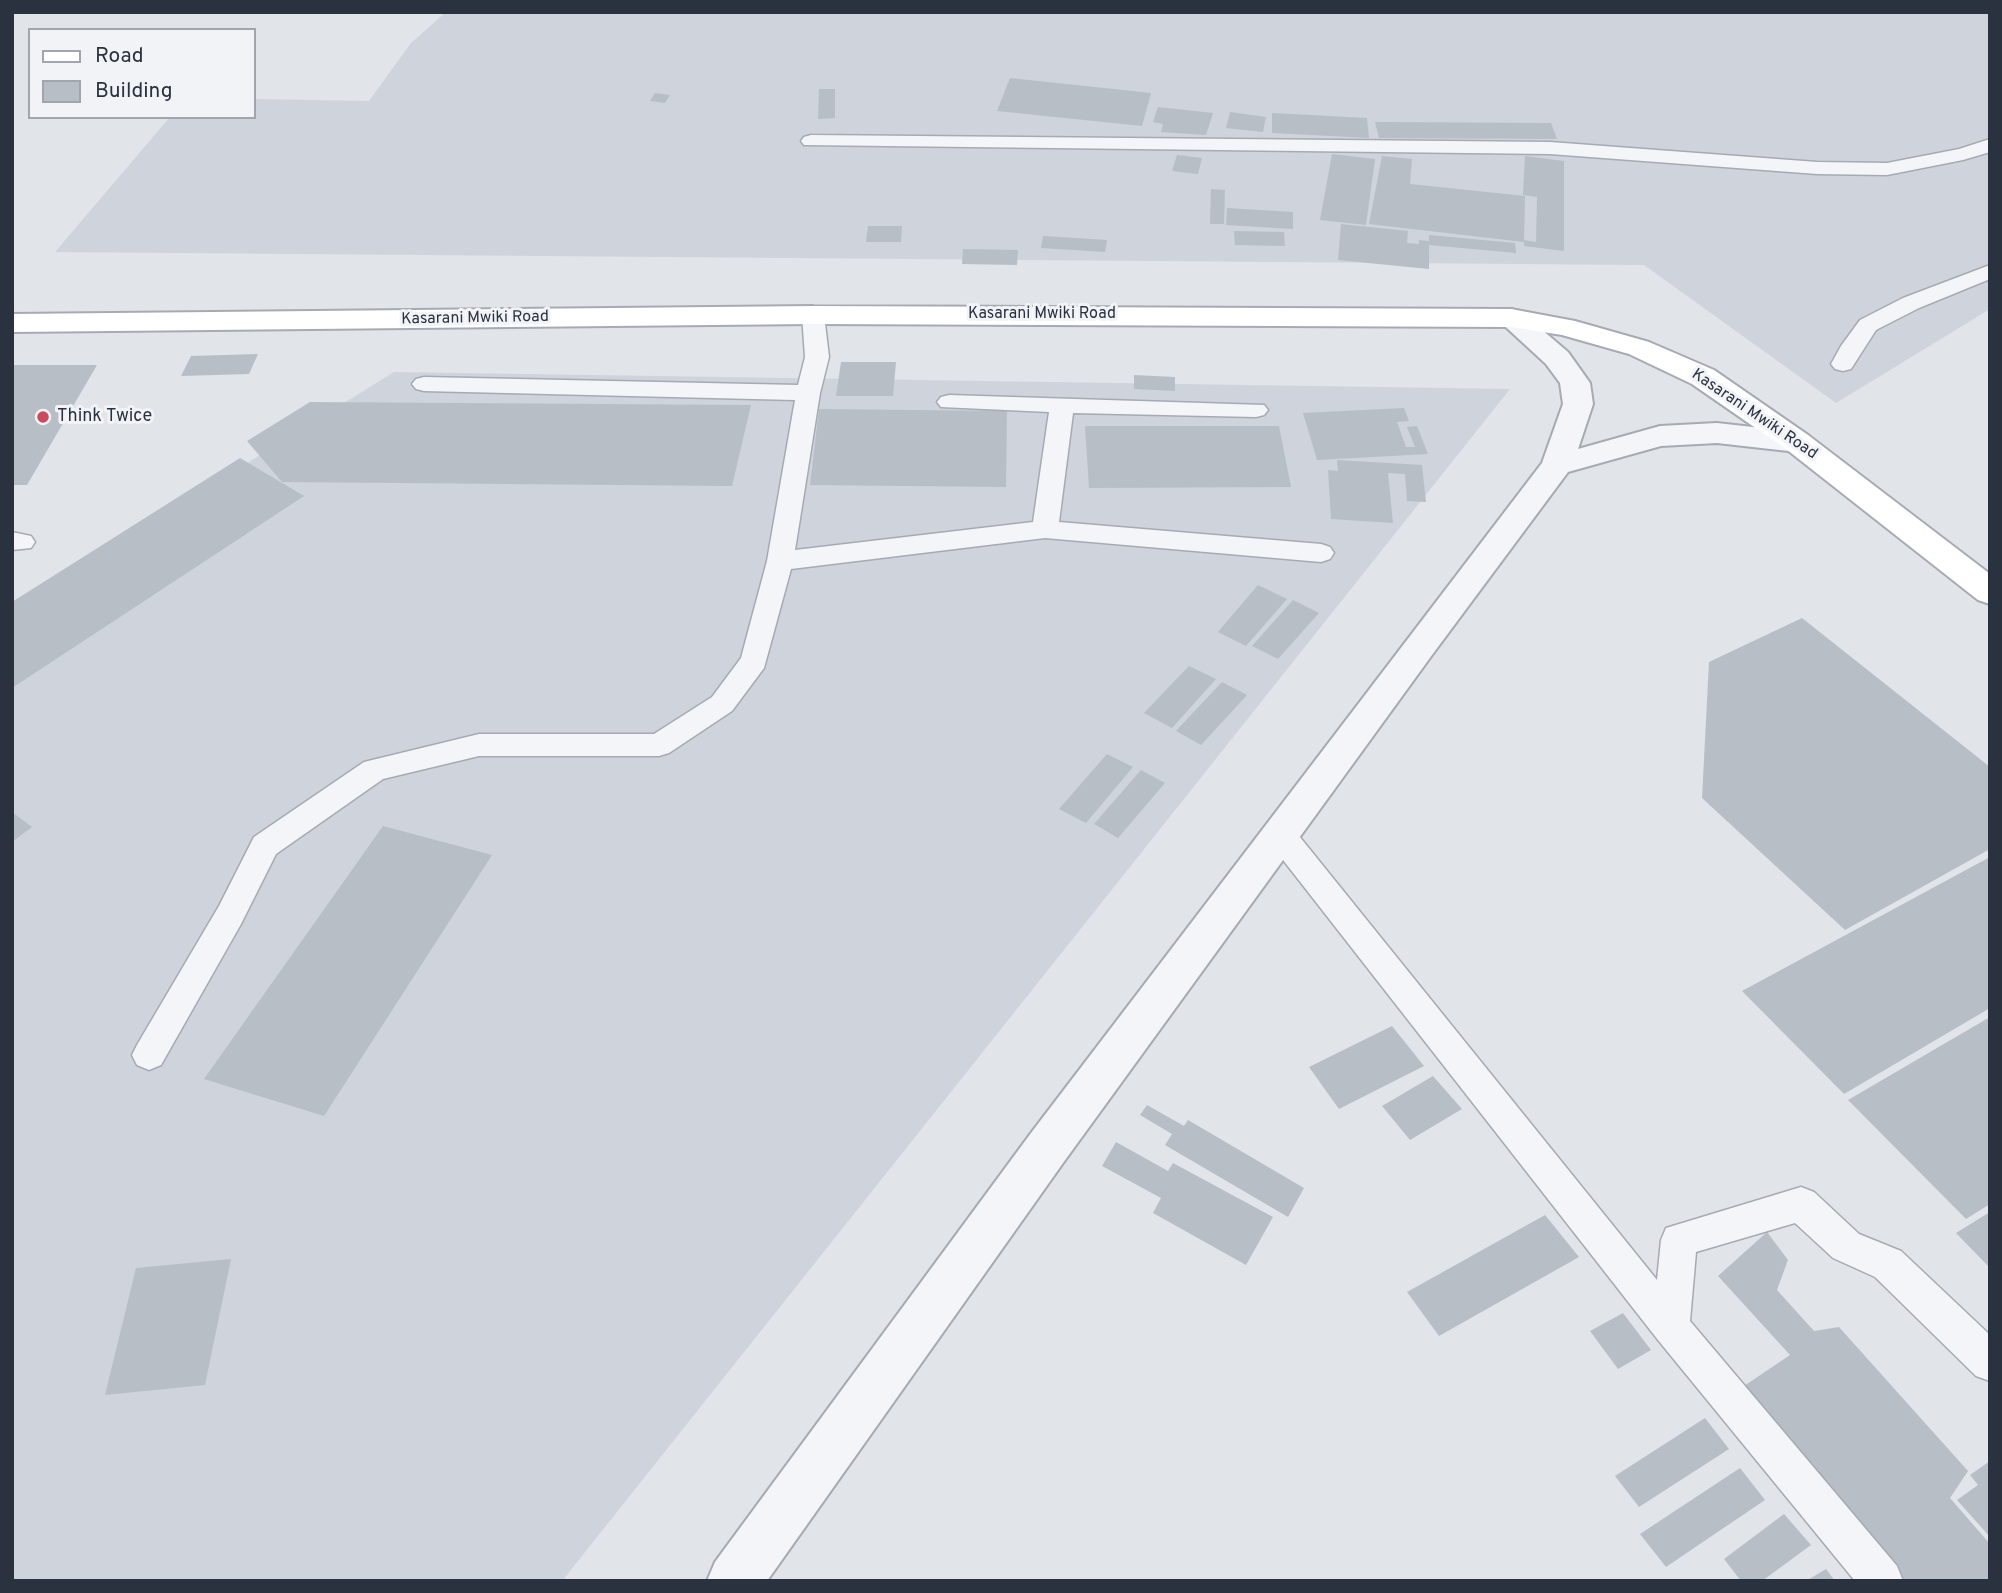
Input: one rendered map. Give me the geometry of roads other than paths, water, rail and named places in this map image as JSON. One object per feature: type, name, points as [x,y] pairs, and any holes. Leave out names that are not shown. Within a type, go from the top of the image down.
[{"type":"main road","name":"Kasarani Mwiki Road","points":[[12,323],[813,315],[1511,318],[1565,327],[1639,348],[1703,377],[1797,442],[1990,592]]},
{"type":"street","points":[[734,1581],[1047,1148],[1558,466],[1578,404],[1575,383],[1558,358],[1511,318]]},
{"type":"street","points":[[1558,466],[1660,436],[1717,433],[1797,442]]},
{"type":"lane","points":[[811,141],[1550,148],[1818,168],[1888,169],[1963,154],[1990,145]]},
{"type":"lane","points":[[1843,364],[1852,346],[1868,325],[1911,303],[1990,271]]},
{"type":"lane","points":[[149,1055],[230,915],[264,846],[374,771],[479,745],[659,745],[722,704],[754,661],[780,561],[808,394],[817,358],[813,315]]},
{"type":"lane","points":[[424,384],[808,394]]},
{"type":"lane","points":[[949,402],[1256,410]]},
{"type":"lane","points":[[1045,529],[1062,405]]},
{"type":"lane","points":[[780,561],[1045,529],[1321,553]]},
{"type":"lane","points":[[1280,834],[1671,1327],[1882,1581]]},
{"type":"lane","points":[[1671,1327],[1679,1240],[1801,1204],[1846,1246],[1888,1264],[1990,1362]]},
{"type":"place","name":"Think Twice","points":[[43,417]]}]
